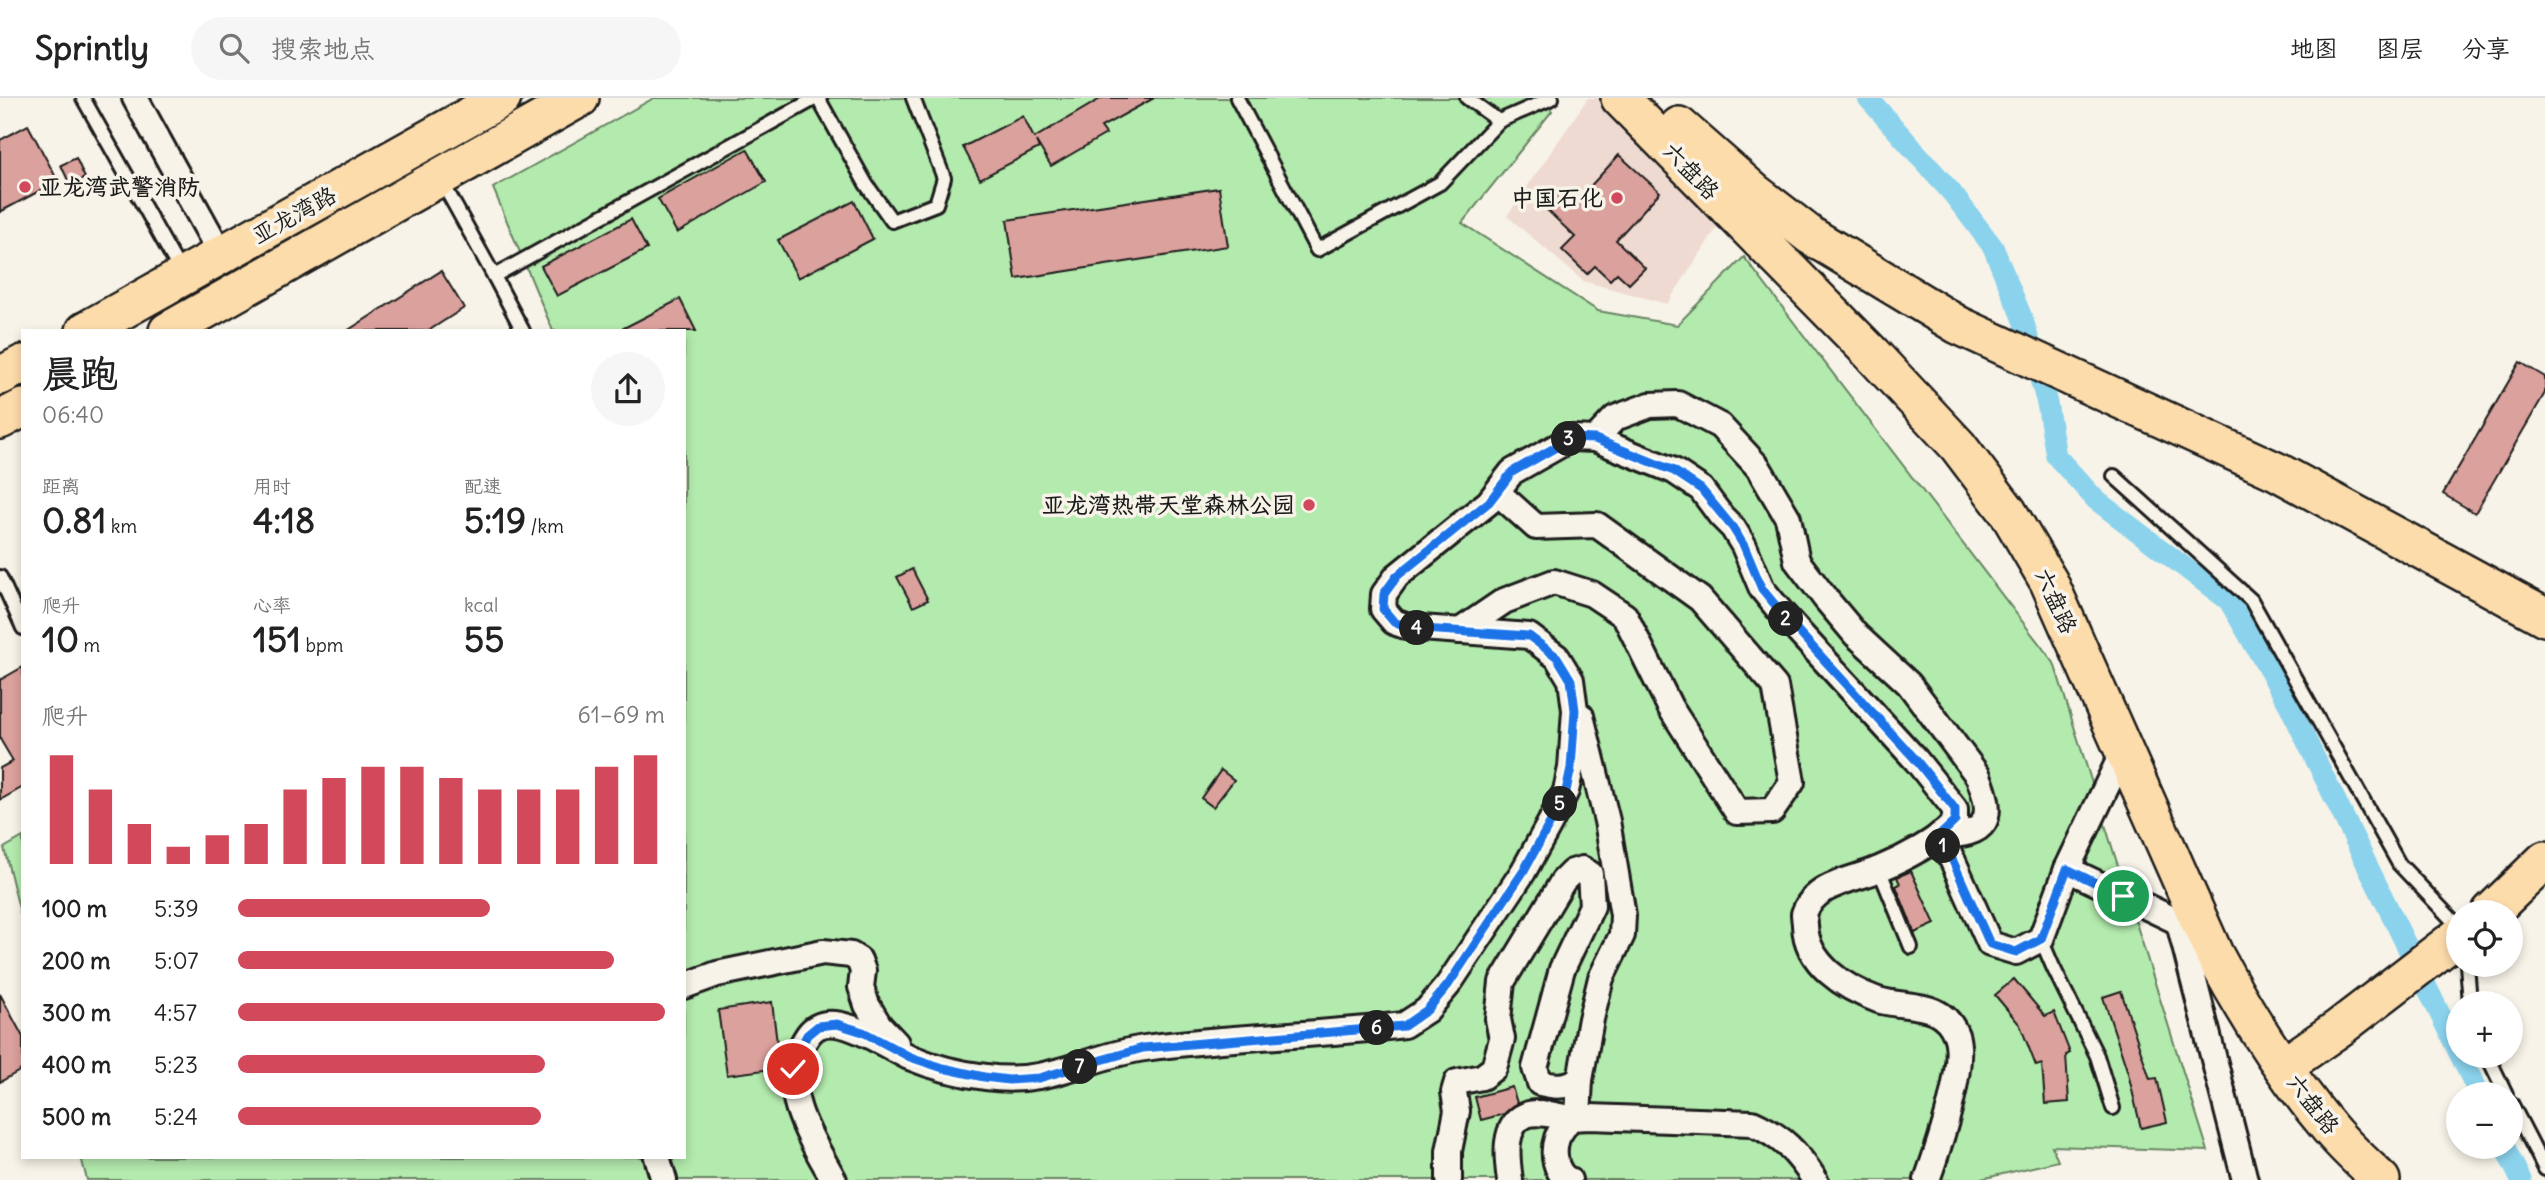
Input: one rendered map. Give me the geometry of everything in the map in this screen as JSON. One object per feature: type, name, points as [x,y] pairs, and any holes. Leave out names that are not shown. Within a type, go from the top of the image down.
[{"type":"main road","name":"亚龙湾路","points":[[89,329],[502,98]]},
{"type":"main road","name":"亚龙湾路","points":[[172,329],[580,98]]},
{"type":"main road","name":"六盘路","points":[[1620,98],[1871,353],[1958,446],[1983,477],[2029,545],[2049,582],[2123,750],[2192,929],[2283,1067],[2332,1131],[2381,1180]]},
{"type":"main road","name":"六盘路","points":[[1652,98],[1705,151],[1811,236],[1958,325],[2278,471],[2545,617]]},
{"type":"main road","points":[[0,376],[21,365]]},
{"type":"main road","points":[[0,420],[21,409]]},
{"type":"main road","points":[[2503,900],[2545,860]]},
{"type":"main road","points":[[2283,1067],[2339,1028],[2403,977],[2446,950]]},
{"type":"street","points":[[135,98],[222,256]]},
{"type":"street","points":[[1595,439],[1615,418],[1650,405],[1678,404],[1720,426],[1758,467],[1788,518],[1797,561],[1856,635],[1909,684],[1978,776],[1984,791],[1988,816],[1980,828],[1961,836],[1939,836]]},
{"type":"street","points":[[1569,1180],[1562,1177],[1555,1160],[1557,1138],[1574,1118],[1601,978],[1622,935],[1623,915],[1620,887],[1598,780],[1571,680],[1557,657],[1529,636],[1408,628],[1394,622],[1383,609],[1384,594],[1397,576],[1498,493],[1512,472],[1572,438],[1595,439],[1674,471],[1701,489],[1744,546],[1762,589],[1916,760],[1955,809],[1955,821],[1939,836],[1878,869],[1837,883],[1816,896],[1804,915],[1805,938],[1812,954],[1832,974],[1851,988],[1881,1001],[1917,1005],[1941,1014],[1956,1035],[1958,1058],[1951,1102],[1927,1180]]},
{"type":"street","points":[[1460,631],[1504,601],[1554,582],[1592,594],[1625,616],[1670,707],[1737,813],[1772,811],[1792,782],[1775,686],[1700,599],[1597,525],[1536,527],[1498,493]]},
{"type":"street","points":[[834,1180],[802,1116],[793,1087],[793,1069],[798,1053],[807,1035],[818,1026],[837,1024],[863,1032],[910,1057],[984,1077],[1009,1080],[1039,1078],[1143,1048],[1404,1026],[1427,1010],[1448,985],[1523,872],[1566,791],[1571,768],[1575,710],[1571,680]]},
{"type":"street","points":[[1939,836],[1990,944],[2016,952],[2041,939],[2067,869],[2123,750]]},
{"type":"street","points":[[1449,1180],[1449,1151],[1456,1121],[1454,1092],[1457,1082],[1482,1077],[1494,1068],[1502,1039],[1497,1019],[1502,982],[1563,881],[1573,872],[1582,869],[1590,874],[1592,906],[1562,969],[1535,1068],[1540,1083],[1550,1086],[1560,1087],[1580,1080]]},
{"type":"street","points":[[2067,869],[2192,929],[2245,1180]]},
{"type":"street","points":[[686,985],[717,974],[823,952],[851,955],[859,960],[863,971],[861,987],[879,1025],[910,1057]]},
{"type":"street","points":[[1510,1180],[1507,1162],[1509,1137],[1514,1123],[1527,1114],[1752,1124],[1770,1131],[1799,1154],[1815,1180]]},
{"type":"street","points":[[658,1159],[664,1180]]},
{"type":"lane","points":[[83,98],[184,277]]},
{"type":"lane","points":[[494,276],[817,98],[866,184],[892,221],[936,204],[944,178],[913,98]]},
{"type":"lane","points":[[1237,98],[1317,250],[1440,183],[1499,121],[1552,98]]},
{"type":"lane","points":[[1467,98],[1499,121]]},
{"type":"lane","points":[[439,177],[522,329]]},
{"type":"lane","points":[[2114,476],[2251,600],[2399,863],[2446,925]]},
{"type":"lane","points":[[0,577],[21,624]]},
{"type":"lane","points":[[1878,869],[1911,947]]},
{"type":"lane","points":[[2041,939],[2097,1056],[2113,1108]]},
{"type":"lane","points":[[2523,1126],[2545,1168]]},
{"type":"shaded area","points":[[1588,98],[1599,98],[1721,222],[1667,304],[1583,281],[1507,216]]},
{"type":"green space","name":"亚龙湾热带天堂森林公园","points":[[654,98],[1543,98],[1552,111],[1462,223],[1598,311],[1677,325],[1744,257],[2054,663],[2208,1151],[2052,1146],[2058,1161],[1977,1180],[87,1180],[82,1159],[686,1159],[686,329],[552,329],[493,188]]},
{"type":"green space","points":[[21,838],[21,917],[4,848]]},
{"type":"building","points":[[1102,98],[1154,98],[1101,127],[1106,134],[1051,166],[1036,141],[1039,148],[980,179],[963,147],[1023,116],[1034,138]]},
{"type":"building","points":[[28,125],[58,181],[0,212],[0,140]]},
{"type":"building","points":[[747,149],[766,182],[677,233],[658,199]]},
{"type":"building","points":[[1619,155],[1660,192],[1616,240],[1645,268],[1629,284],[1617,273],[1610,280],[1595,266],[1587,274],[1562,250],[1575,237],[1545,208],[1561,191],[1574,204]]},
{"type":"building","points":[[76,158],[85,178],[70,185],[61,165]]},
{"type":"building","points":[[1219,188],[1228,246],[1016,279],[1007,220]]},
{"type":"building","points":[[854,201],[873,239],[798,278],[778,240]]},
{"type":"building","points":[[631,219],[647,249],[557,296],[541,266]]},
{"type":"building","points":[[441,271],[464,308],[431,329],[350,329]]},
{"type":"building","points":[[680,299],[696,331],[686,329],[622,329]]},
{"type":"building","points":[[2520,362],[2545,377],[2545,393],[2475,513],[2443,494]]},
{"type":"building","points":[[912,569],[928,600],[913,607],[897,577]]},
{"type":"building","points":[[21,668],[21,788],[0,800],[0,768],[13,761],[0,739],[0,680]]},
{"type":"building","points":[[1221,770],[1234,780],[1213,807],[1201,798]]},
{"type":"building","points":[[1911,871],[1935,924],[1915,933],[1896,886],[1900,884],[1897,877]]},
{"type":"building","points":[[2014,979],[2045,1016],[2054,1012],[2070,1053],[2066,1055],[2069,1102],[2045,1104],[2042,1064],[2036,1066],[2020,1025],[1995,995]]},
{"type":"building","points":[[2121,991],[2150,1079],[2157,1078],[2167,1122],[2141,1128],[2128,1073],[2103,997]]},
{"type":"building","points":[[0,994],[21,1033],[21,1070],[0,1082]]},
{"type":"building","points":[[772,1002],[780,1068],[727,1075],[718,1010]]},
{"type":"building","points":[[1512,1087],[1517,1103],[1504,1114],[1481,1120],[1475,1097]]},
{"type":"waterway","points":[[1868,98],[1952,193],[1993,247],[2023,320],[2047,403],[2056,456],[2096,500],[2229,601],[2288,703],[2446,1026]]},
{"type":"waterway","points":[[2466,1068],[2473,1082]]},
{"type":"waterway","points":[[2510,1159],[2521,1180]]},
{"type":"place","name":"亚龙湾武警消防","points":[[25,187]]},
{"type":"place","name":"中国石化","points":[[1617,198]]},
{"type":"place","name":"亚龙湾热带天堂森林公园","points":[[1309,505]]},
{"type":"route","points":[[793,1069],[807,1035],[818,1026],[837,1024],[863,1032],[910,1057],[943,1068],[1009,1080],[1039,1078],[1143,1048],[1404,1026],[1427,1010],[1448,985],[1523,872],[1566,791],[1571,768],[1575,710],[1571,680],[1557,657],[1529,636],[1408,628],[1394,622],[1383,609],[1384,594],[1397,576],[1489,502],[1512,472],[1572,438],[1595,439],[1674,471],[1701,489],[1744,546],[1762,589],[1916,760],[1955,809],[1955,821],[1937,838],[1952,859],[1990,944],[2016,952],[2041,939],[2067,869],[2123,896]]}]
